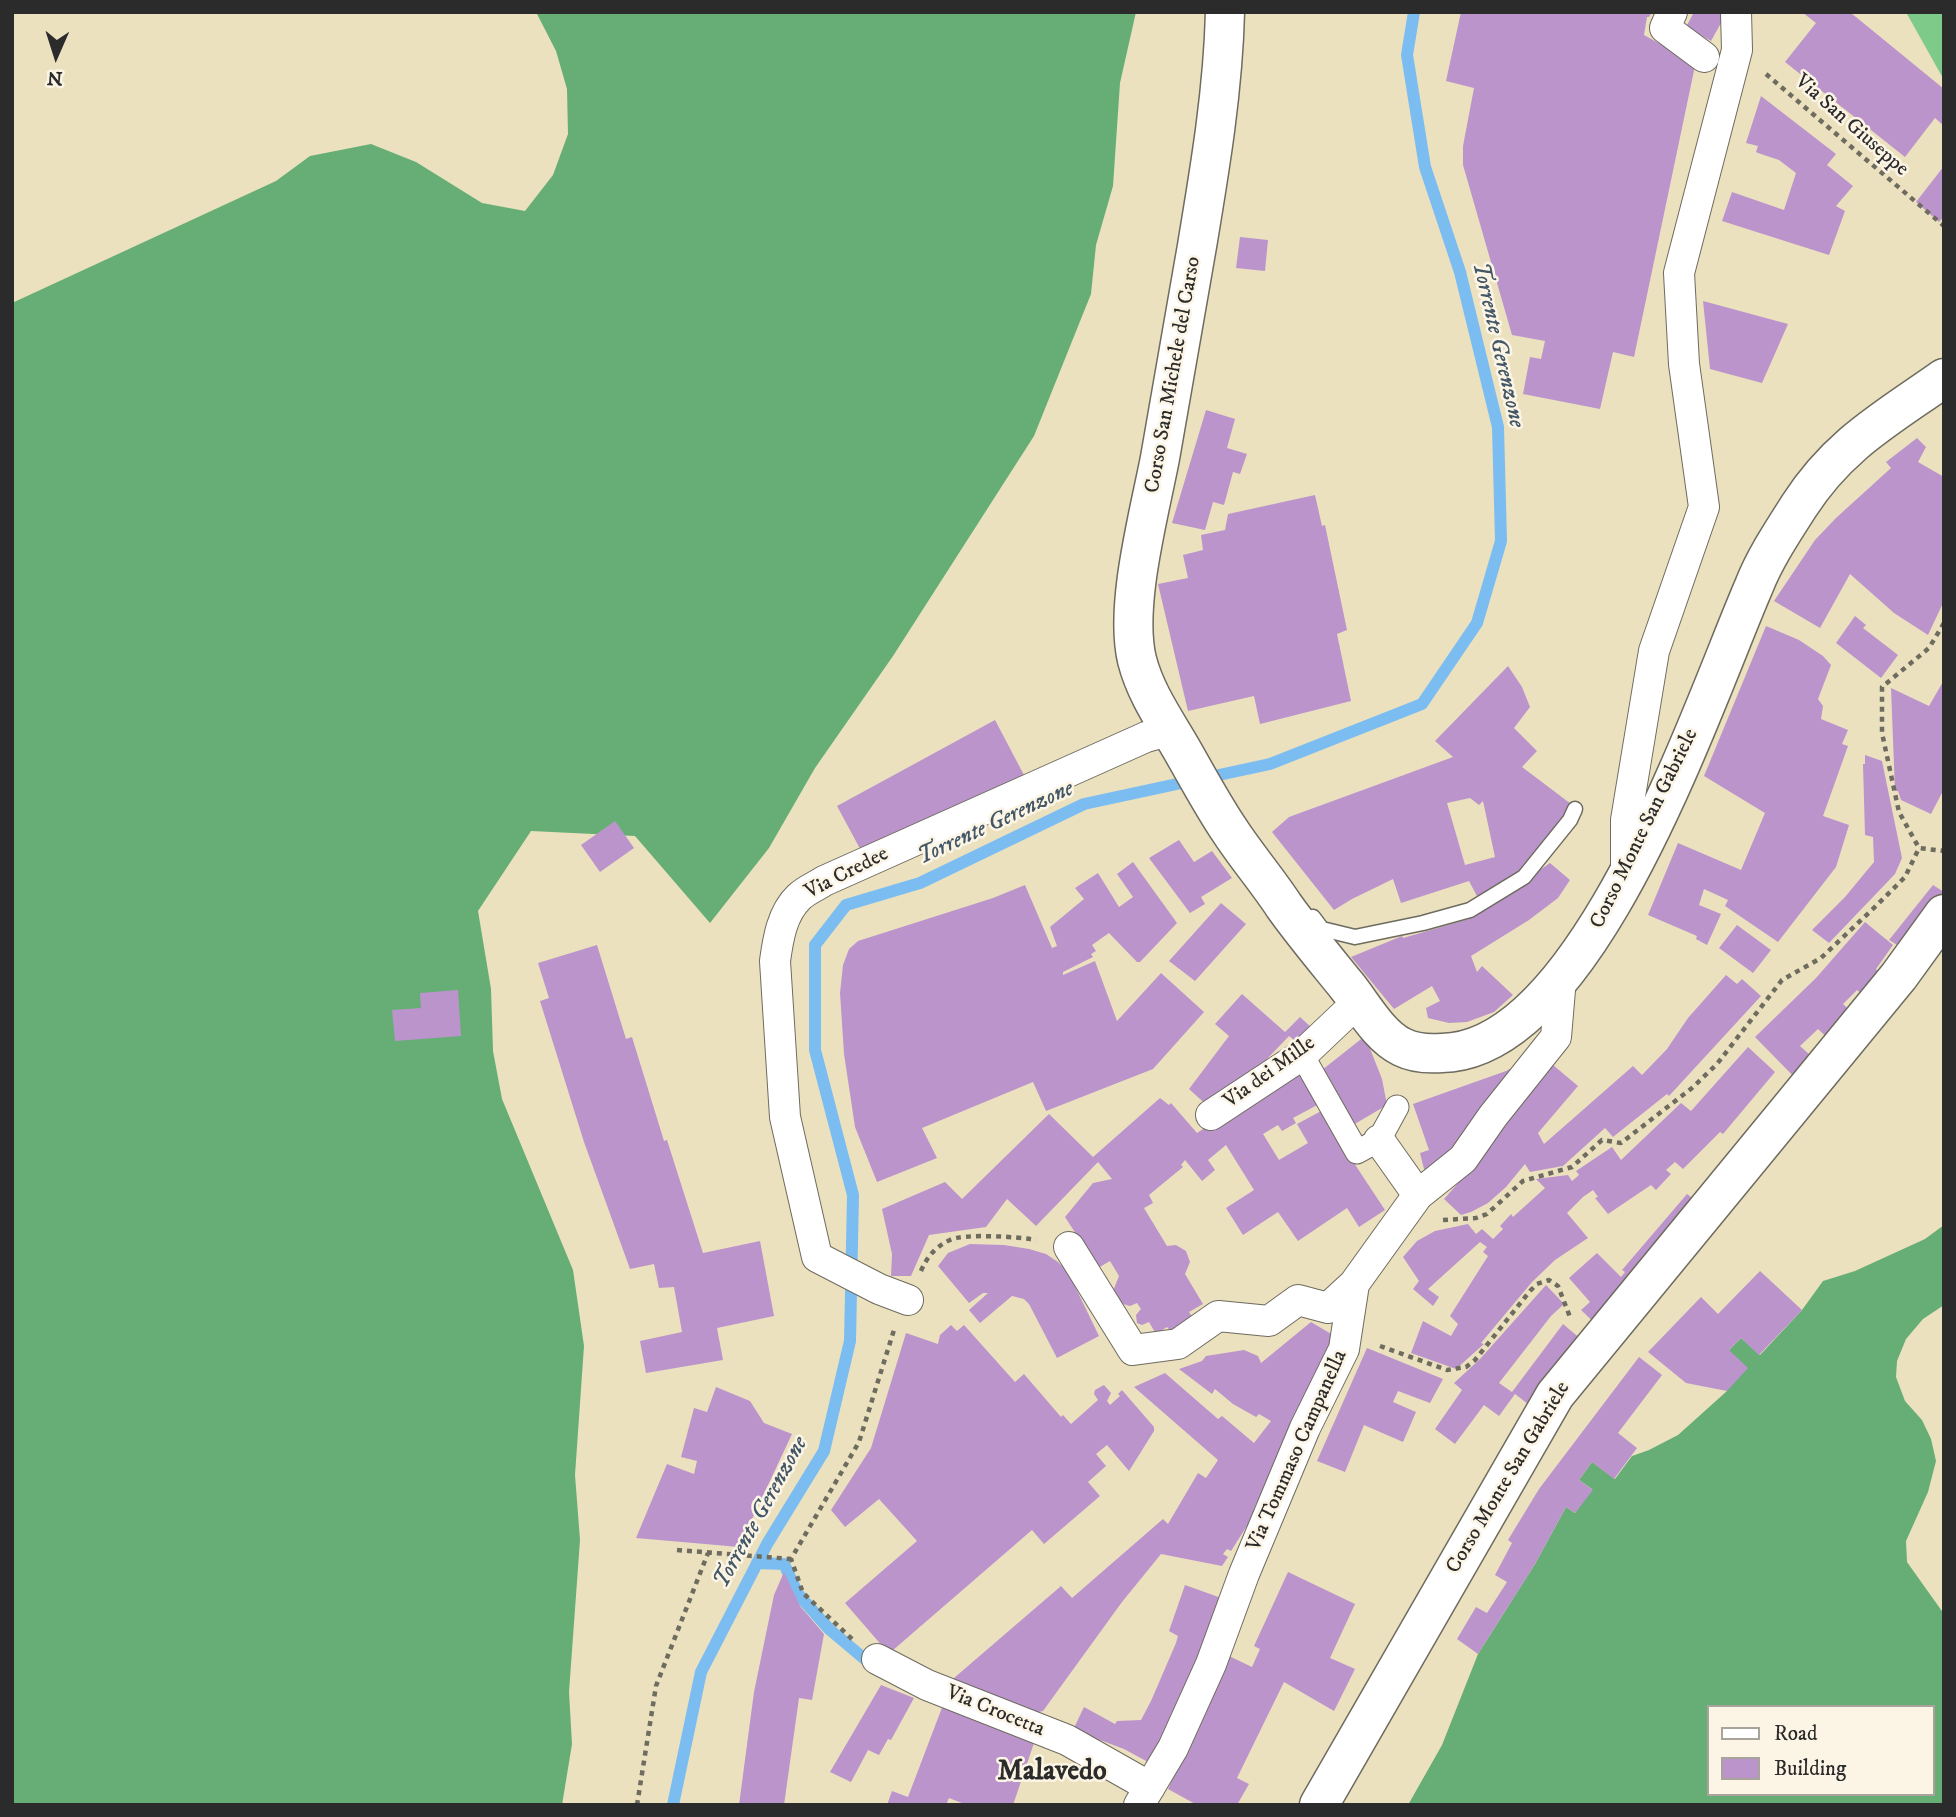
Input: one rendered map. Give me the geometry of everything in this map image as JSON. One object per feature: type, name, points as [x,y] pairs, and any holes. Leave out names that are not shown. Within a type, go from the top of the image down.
[{"type":"main road","name":"Corso San Michele del Carso","points":[[1225,12],[1223,80],[1204,206],[1133,611],[1133,636],[1147,691],[1228,829]]},
{"type":"main road","name":"Corso Monte San Gabriele","points":[[1228,829],[1287,892],[1293,918],[1380,1028],[1399,1046],[1425,1054],[1452,1053],[1476,1047],[1498,1037],[1520,1022],[1561,978],[1591,938],[1626,876],[1673,782],[1757,578],[1802,501],[1827,468],[1856,439],[1944,378]]},
{"type":"main road","name":"Corso Monte San Gabriele","points":[[1319,1805],[1555,1395],[1899,976],[1944,914]]},
{"type":"street","points":[[1672,12],[1665,28],[1704,57]]},
{"type":"street","points":[[1626,876],[1626,820],[1654,651],[1704,507],[1684,364],[1679,273],[1737,50],[1736,12]]},
{"type":"street","name":"Via Credee","points":[[908,1300],[879,1289],[817,1257],[785,1117],[775,961],[778,937],[786,916],[800,896],[824,881],[1146,737],[1171,730]]},
{"type":"street","name":"Via Tommaso Campanella","points":[[1145,1796],[1173,1748],[1211,1664],[1244,1574],[1305,1428],[1345,1349],[1354,1284],[1418,1195],[1463,1158],[1556,1037],[1561,978]]},
{"type":"street","name":"Via dei Mille","points":[[1211,1115],[1302,1055],[1359,1001]]},
{"type":"street","points":[[1302,1055],[1357,1152],[1379,1140],[1398,1107]]},
{"type":"street","points":[[1379,1140],[1418,1195]]},
{"type":"street","points":[[1069,1247],[1133,1350],[1178,1344],[1217,1317],[1269,1321],[1298,1300],[1328,1308],[1354,1284]]},
{"type":"street","name":"Via Crocetta","points":[[877,1659],[927,1685],[1067,1740],[1145,1796]]},
{"type":"lane","points":[[1287,892],[1322,929],[1355,937],[1469,910],[1524,877],[1576,809]]},
{"type":"path","name":"Via San Giuseppe","points":[[1737,50],[1944,226]]},
{"type":"path","points":[[1919,848],[1899,812],[1882,733],[1882,687],[1928,648],[1944,623]]},
{"type":"path","points":[[1919,848],[1944,851]]},
{"type":"path","points":[[1397,1224],[1476,1218],[1487,1214],[1523,1181],[1572,1167],[1602,1140],[1621,1143],[1692,1088],[1717,1064],[1782,980],[1821,958],[1876,906],[1905,877],[1919,848]]},
{"type":"path","points":[[840,1630],[803,1592],[792,1559],[859,1442],[893,1332],[928,1256],[952,1238],[1018,1236],[1069,1247]]},
{"type":"path","points":[[1345,1349],[1372,1344],[1447,1370],[1457,1370],[1475,1360],[1537,1284],[1549,1280],[1558,1286],[1570,1319]]},
{"type":"path","points":[[677,1550],[792,1559]]},
{"type":"path","points":[[637,1805],[656,1686],[708,1553]]},
{"type":"green space","points":[[536,12],[1136,12],[1120,83],[1113,186],[1096,245],[1091,294],[1034,436],[893,656],[815,768],[769,848],[710,923],[635,836],[531,831],[478,911],[491,989],[493,1051],[502,1099],[573,1270],[584,1346],[575,1475],[580,1540],[569,1692],[572,1744],[562,1805],[12,1805],[12,303],[276,181],[310,156],[371,144],[416,162],[482,203],[525,211],[553,175],[568,134],[567,89],[556,51]]},
{"type":"green space","points":[[1944,12],[1944,80],[1907,14]]},
{"type":"green space","points":[[1944,1225],[1944,1305],[1923,1319],[1906,1339],[1897,1361],[1896,1377],[1905,1401],[1922,1420],[1931,1439],[1936,1461],[1928,1492],[1906,1541],[1907,1562],[1944,1614],[1944,1805],[1408,1805],[1442,1745],[1478,1654],[1535,1564],[1566,1507],[1575,1513],[1592,1489],[1579,1480],[1592,1462],[1615,1479],[1632,1456],[1678,1435],[1727,1391],[1729,1350],[1741,1338],[1760,1355],[1802,1310],[1823,1281],[1855,1271],[1925,1239]]},
{"type":"building","points":[[1461,12],[1652,12],[1647,17],[1644,35],[1689,60],[1696,61],[1634,357],[1613,352],[1600,409],[1523,394],[1530,357],[1541,359],[1545,341],[1512,335],[1463,165],[1463,146],[1474,88],[1446,81]]},
{"type":"building","points":[[1694,12],[1726,14],[1711,41],[1686,27]]},
{"type":"building","points":[[1802,12],[1849,12],[1856,17],[1944,89],[1944,126],[1935,118],[1905,157],[1785,62],[1816,23]]},
{"type":"building","points":[[1761,96],[1836,154],[1827,165],[1853,186],[1836,206],[1845,211],[1829,255],[1722,221],[1732,192],[1784,210],[1796,173],[1779,160],[1756,152],[1758,146],[1746,143]]},
{"type":"building","points":[[1944,166],[1944,216],[1939,222],[1916,202]]},
{"type":"building","points":[[1240,237],[1268,240],[1265,271],[1236,268]]},
{"type":"building","points":[[1703,301],[1788,324],[1762,383],[1710,369]]},
{"type":"building","points":[[1206,410],[1235,419],[1227,448],[1247,454],[1240,474],[1233,472],[1224,505],[1213,502],[1205,530],[1172,523]]},
{"type":"building","points":[[1917,438],[1926,447],[1918,462],[1944,477],[1944,601],[1928,635],[1894,613],[1850,574],[1820,628],[1774,601],[1815,540],[1891,468],[1886,462]]},
{"type":"building","points":[[1315,495],[1322,526],[1325,525],[1347,630],[1337,634],[1351,701],[1260,724],[1254,696],[1188,711],[1158,584],[1188,578],[1183,555],[1203,550],[1201,535],[1225,530],[1228,514]]},
{"type":"building","points":[[1855,616],[1866,625],[1863,628],[1898,655],[1881,678],[1836,643]]},
{"type":"building","points":[[1766,626],[1799,640],[1823,656],[1831,665],[1818,699],[1823,706],[1821,719],[1848,730],[1842,744],[1848,746],[1823,816],[1849,825],[1836,867],[1778,942],[1725,906],[1728,900],[1704,889],[1699,905],[1721,914],[1707,945],[1696,939],[1697,936],[1648,915],[1678,843],[1741,870],[1765,813],[1704,776]]},
{"type":"building","points":[[1508,666],[1522,687],[1530,707],[1514,728],[1537,751],[1522,767],[1571,804],[1562,827],[1520,873],[1479,900],[1469,881],[1401,903],[1393,879],[1334,910],[1272,832],[1289,817],[1453,757],[1435,741]],"holes":[[[1470,798],[1479,805],[1483,801],[1495,857],[1465,865],[1447,803]]]},
{"type":"building","points":[[1944,680],[1944,789],[1931,814],[1901,800],[1898,791],[1895,791],[1891,688],[1929,706]]},
{"type":"building","points":[[995,720],[1025,777],[865,858],[837,806]]},
{"type":"building","points":[[1865,755],[1882,761],[1902,858],[1895,874],[1829,943],[1812,930],[1845,897],[1874,862],[1873,837],[1865,835]]},
{"type":"building","points":[[615,821],[634,848],[600,872],[581,845]]},
{"type":"building","points":[[1179,840],[1194,862],[1212,851],[1232,878],[1201,897],[1205,904],[1190,913],[1149,858]]},
{"type":"building","points":[[1133,862],[1177,923],[1140,962],[1109,933],[1092,945],[1096,951],[1091,954],[1093,957],[1063,972],[1063,975],[1095,961],[1117,1021],[1161,973],[1204,1012],[1153,1069],[1046,1111],[1033,1082],[922,1128],[937,1158],[877,1182],[855,1127],[844,1054],[840,993],[843,965],[849,949],[858,941],[993,898],[1025,885],[1052,948],[1057,946],[1050,927],[1084,899],[1075,888],[1098,873],[1119,907],[1133,897],[1117,874]]},
{"type":"building","points":[[1550,863],[1570,880],[1558,898],[1529,920],[1471,956],[1477,972],[1482,966],[1513,995],[1494,1012],[1467,1022],[1449,1023],[1428,1018],[1426,1008],[1440,1001],[1432,986],[1394,1009],[1351,957],[1402,936],[1403,938],[1469,919]]},
{"type":"building","points":[[1933,885],[1944,892],[1944,921],[1917,957],[1889,940]]},
{"type":"building","points":[[1221,903],[1246,924],[1195,981],[1169,961]]},
{"type":"building","points":[[1865,922],[1893,945],[1876,969],[1880,975],[1864,996],[1857,990],[1843,1004],[1861,1021],[1837,1047],[1818,1029],[1800,1046],[1820,1064],[1801,1084],[1755,1037],[1816,978]]},
{"type":"building","points":[[1737,925],[1771,950],[1753,973],[1719,948]]},
{"type":"building","points":[[597,945],[626,1039],[632,1037],[703,1253],[760,1241],[774,1316],[717,1328],[723,1360],[646,1373],[640,1341],[682,1332],[674,1287],[659,1288],[654,1264],[630,1269],[584,1142],[540,1001],[549,998],[538,963]]},
{"type":"building","points":[[1726,975],[1737,984],[1742,979],[1761,996],[1669,1096],[1667,1094],[1613,1137],[1605,1128],[1563,1166],[1530,1172],[1525,1164],[1488,1203],[1471,1212],[1461,1215],[1444,1199],[1483,1155],[1513,1112],[1553,1065],[1578,1086],[1538,1133],[1544,1144],[1633,1066],[1642,1075],[1667,1049],[1688,1018]]},
{"type":"building","points":[[458,990],[461,1036],[395,1041],[392,1010],[421,1008],[420,993]]},
{"type":"building","points":[[1242,994],[1285,1032],[1300,1017],[1322,1037],[1309,1052],[1289,1036],[1267,1059],[1276,1068],[1211,1109],[1189,1089],[1229,1036],[1215,1024]]},
{"type":"building","points":[[1365,1036],[1382,1079],[1387,1105],[1353,1125],[1322,1070]]},
{"type":"building","points":[[1748,1047],[1775,1072],[1723,1134],[1720,1132],[1683,1169],[1675,1162],[1666,1170],[1671,1174],[1656,1190],[1651,1185],[1608,1214],[1595,1198],[1598,1197],[1593,1190],[1583,1197],[1567,1213],[1588,1238],[1555,1260],[1532,1282],[1481,1343],[1484,1344],[1456,1369],[1411,1353],[1423,1321],[1451,1336],[1458,1324],[1450,1316],[1488,1256],[1483,1252],[1487,1247],[1480,1242],[1428,1289],[1439,1297],[1433,1306],[1413,1289],[1419,1281],[1403,1257],[1417,1241],[1435,1231],[1468,1224],[1476,1234],[1482,1229],[1493,1239],[1503,1229],[1500,1226],[1511,1214],[1513,1217],[1545,1188],[1536,1179],[1568,1175],[1572,1181],[1579,1175],[1576,1171],[1612,1147],[1621,1160],[1681,1103],[1691,1111]]},
{"type":"building","points":[[1525,1061],[1443,1169],[1425,1173],[1420,1153],[1429,1150],[1413,1104],[1506,1071]]},
{"type":"building","points":[[1303,1064],[1321,1103],[1293,1118],[1296,1123],[1282,1131],[1278,1125],[1263,1134],[1279,1160],[1308,1143],[1297,1124],[1325,1109],[1354,1163],[1385,1210],[1359,1227],[1347,1208],[1298,1241],[1278,1212],[1243,1235],[1226,1208],[1254,1190],[1226,1145],[1208,1160],[1215,1170],[1202,1181],[1185,1160],[1181,1165],[1183,1167],[1149,1195],[1153,1203],[1144,1208],[1167,1246],[1176,1245],[1186,1251],[1190,1262],[1185,1274],[1203,1304],[1189,1312],[1194,1320],[1173,1334],[1167,1327],[1156,1334],[1149,1322],[1142,1325],[1137,1323],[1136,1315],[1141,1309],[1137,1303],[1130,1306],[1123,1304],[1113,1291],[1119,1276],[1110,1261],[1098,1268],[1065,1217],[1093,1183],[1112,1179],[1098,1162],[1036,1226],[1007,1199],[986,1227],[929,1235],[911,1276],[891,1276],[892,1254],[882,1209],[945,1182],[962,1199],[1049,1114],[1093,1157],[1160,1098],[1169,1105],[1171,1103],[1197,1133]]},
{"type":"building","points":[[1687,1194],[1707,1209],[1603,1331],[1581,1310],[1590,1302],[1569,1278],[1597,1253],[1621,1277],[1625,1272],[1622,1270]]},
{"type":"building","points":[[970,1244],[1029,1249],[1046,1254],[1058,1262],[1068,1272],[1099,1336],[1057,1358],[1029,1304],[1024,1299],[1012,1296],[980,1323],[969,1310],[988,1293],[983,1293],[969,1303],[938,1266],[948,1253]]},
{"type":"building","points":[[1760,1271],[1802,1310],[1759,1355],[1741,1338],[1729,1350],[1748,1368],[1727,1391],[1686,1383],[1648,1352],[1701,1297],[1718,1314]]},
{"type":"building","points":[[1546,1285],[1564,1304],[1551,1316],[1499,1383],[1512,1392],[1563,1324],[1588,1345],[1537,1411],[1515,1394],[1499,1416],[1484,1405],[1455,1444],[1435,1429],[1462,1390],[1454,1383],[1480,1359]]},
{"type":"building","points":[[1311,1322],[1338,1338],[1254,1508],[1257,1510],[1231,1551],[1227,1549],[1223,1554],[1228,1557],[1222,1566],[1161,1554],[1122,1602],[1043,1711],[1034,1713],[953,1684],[954,1678],[1061,1586],[1072,1598],[1163,1519],[1168,1524],[1198,1473],[1206,1478],[1218,1460],[1134,1387],[1165,1373],[1218,1419],[1222,1416],[1254,1443],[1271,1421],[1259,1414],[1256,1417],[1233,1404],[1215,1389],[1212,1394],[1179,1369],[1202,1361],[1206,1356],[1244,1350],[1258,1356],[1261,1363]]},
{"type":"building","points":[[951,1325],[957,1331],[964,1325],[1015,1382],[1024,1374],[1061,1417],[1063,1415],[1071,1424],[1098,1400],[1094,1394],[1095,1390],[1104,1385],[1111,1393],[1107,1401],[1110,1405],[1120,1396],[1118,1394],[1122,1390],[1154,1427],[1154,1431],[1129,1471],[1107,1445],[1096,1454],[1106,1466],[1088,1482],[1100,1496],[1044,1544],[1032,1530],[892,1651],[884,1648],[845,1603],[917,1541],[879,1499],[845,1527],[831,1510],[871,1448],[906,1333],[938,1344],[940,1335]]},
{"type":"building","points":[[1367,1348],[1443,1379],[1430,1403],[1398,1391],[1393,1402],[1416,1412],[1403,1442],[1364,1425],[1345,1472],[1317,1461]]},
{"type":"building","points":[[1639,1357],[1662,1375],[1618,1433],[1637,1448],[1614,1479],[1592,1462],[1579,1480],[1593,1490],[1575,1513],[1566,1507],[1535,1564],[1478,1654],[1457,1639],[1476,1607],[1487,1613],[1507,1582],[1495,1575],[1512,1543],[1508,1540],[1539,1489]]},
{"type":"building","points":[[716,1387],[750,1401],[764,1423],[792,1434],[739,1547],[636,1538],[667,1464],[694,1474],[697,1461],[681,1457],[694,1408],[707,1412]]},
{"type":"building","points":[[784,1572],[800,1606],[824,1634],[812,1700],[799,1698],[784,1805],[739,1805],[754,1692],[774,1595]]},
{"type":"building","points":[[1288,1572],[1355,1604],[1330,1658],[1355,1669],[1334,1711],[1284,1682],[1237,1778],[1249,1784],[1237,1805],[1197,1805],[1168,1789],[1229,1656],[1252,1667],[1260,1649],[1254,1646]]},
{"type":"building","points":[[1185,1585],[1224,1599],[1193,1692],[1148,1762],[1124,1749],[1073,1730],[1084,1707],[1115,1724],[1117,1721],[1141,1720],[1176,1643],[1178,1636],[1169,1631]]},
{"type":"building","points":[[881,1685],[914,1698],[891,1740],[888,1739],[879,1755],[868,1750],[851,1782],[830,1772]]},
{"type":"building","points":[[943,1705],[1001,1725],[1034,1743],[1013,1805],[967,1805],[949,1798],[946,1805],[887,1805],[892,1791],[908,1797]]},
{"type":"waterway","name":"Torrente Gerenzone","points":[[673,1805],[701,1672],[767,1544],[824,1451],[850,1341],[853,1195],[815,1050],[815,945],[846,905],[920,883],[1084,804],[1270,764],[1422,704],[1477,623],[1501,541],[1498,427],[1460,272],[1425,167],[1407,55],[1414,12]]},
{"type":"waterway","points":[[757,1563],[784,1564],[798,1594],[829,1629],[867,1661]]},
{"type":"district","name":"Malavedo","points":[[1052,1773]]}]
